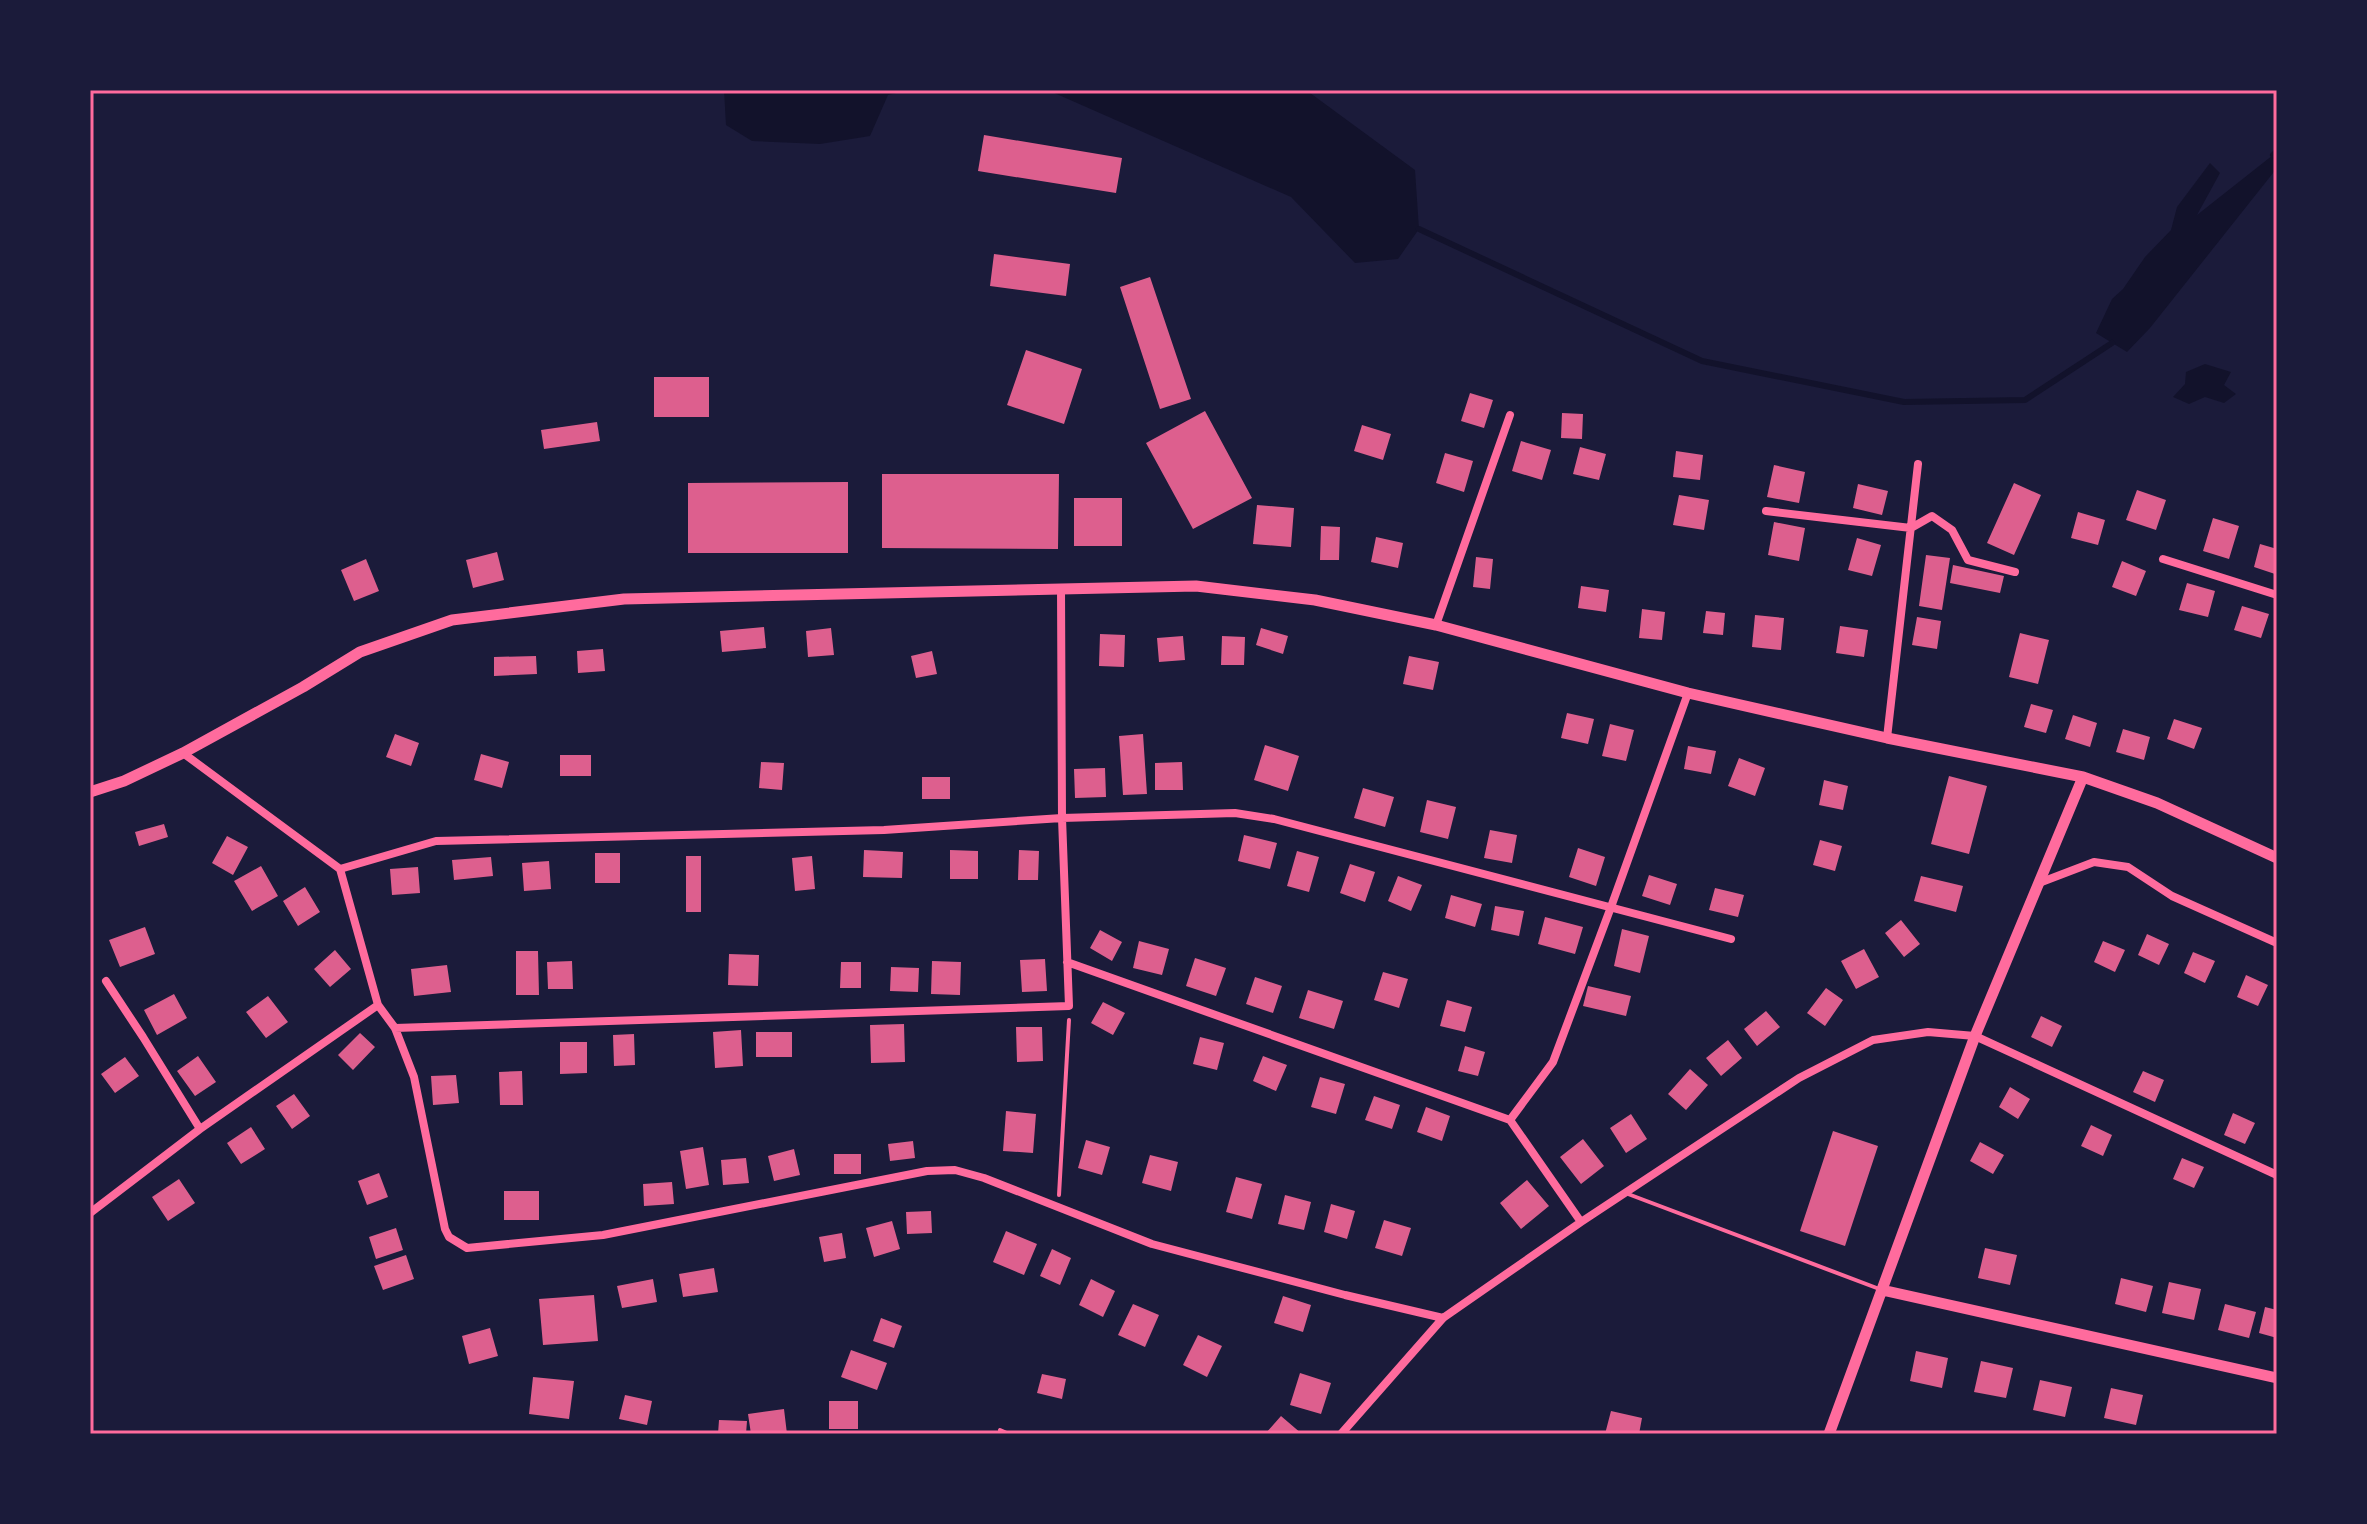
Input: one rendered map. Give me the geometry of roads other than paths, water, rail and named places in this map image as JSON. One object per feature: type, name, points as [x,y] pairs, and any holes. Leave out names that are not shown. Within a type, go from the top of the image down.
[{"type":"street","points":[[1436,625],[1510,415]]},
{"type":"street","points":[[1887,738],[1918,464]]},
{"type":"street","points":[[1766,511],[1911,528],[1932,516],[1952,530],[1968,560],[2015,572]]},
{"type":"street","points":[[2163,559],[2277,595]]},
{"type":"street","points":[[90,792],[124,781],[183,753],[360,652],[452,620],[624,599],[1196,586],[1315,600],[1436,625],[1688,693],[1887,738],[2083,777],[2157,803],[2277,858]]},
{"type":"street","points":[[395,1028],[1069,1006],[1062,818],[1061,588]]},
{"type":"street","points":[[1510,1120],[1553,1062],[1688,693]]},
{"type":"street","points":[[183,753],[340,869],[378,1005],[395,1028],[414,1077],[445,1229],[449,1237],[467,1248],[603,1235],[927,1171],[955,1170],[984,1178],[1152,1244],[1443,1318]]},
{"type":"street","points":[[1829,1434],[1975,1036],[2083,777]]},
{"type":"street","points":[[340,869],[436,841],[884,830],[1062,818],[1235,813],[1274,819],[1731,939]]},
{"type":"street","points":[[2039,883],[2094,862],[2128,867],[2172,896],[2277,943]]},
{"type":"street","points":[[1067,962],[1510,1120],[1581,1222]]},
{"type":"street","points":[[106,981],[200,1129]]},
{"type":"street","points":[[90,1213],[200,1129],[378,1005]]},
{"type":"street","points":[[1341,1434],[1443,1318],[1581,1222],[1799,1078],[1873,1040],[1928,1032],[1975,1036],[2277,1175]]},
{"type":"street","points":[[1882,1290],[2277,1378]]},
{"type":"lane","points":[[1626,1193],[1882,1290]]},
{"type":"lane","points":[[1000,1430],[1009,1434]]},
{"type":"waterway","points":[[2273,155],[2277,151]]},
{"type":"waterway","points":[[1419,229],[1702,361],[1904,402],[2025,400],[2112,343]]}]
